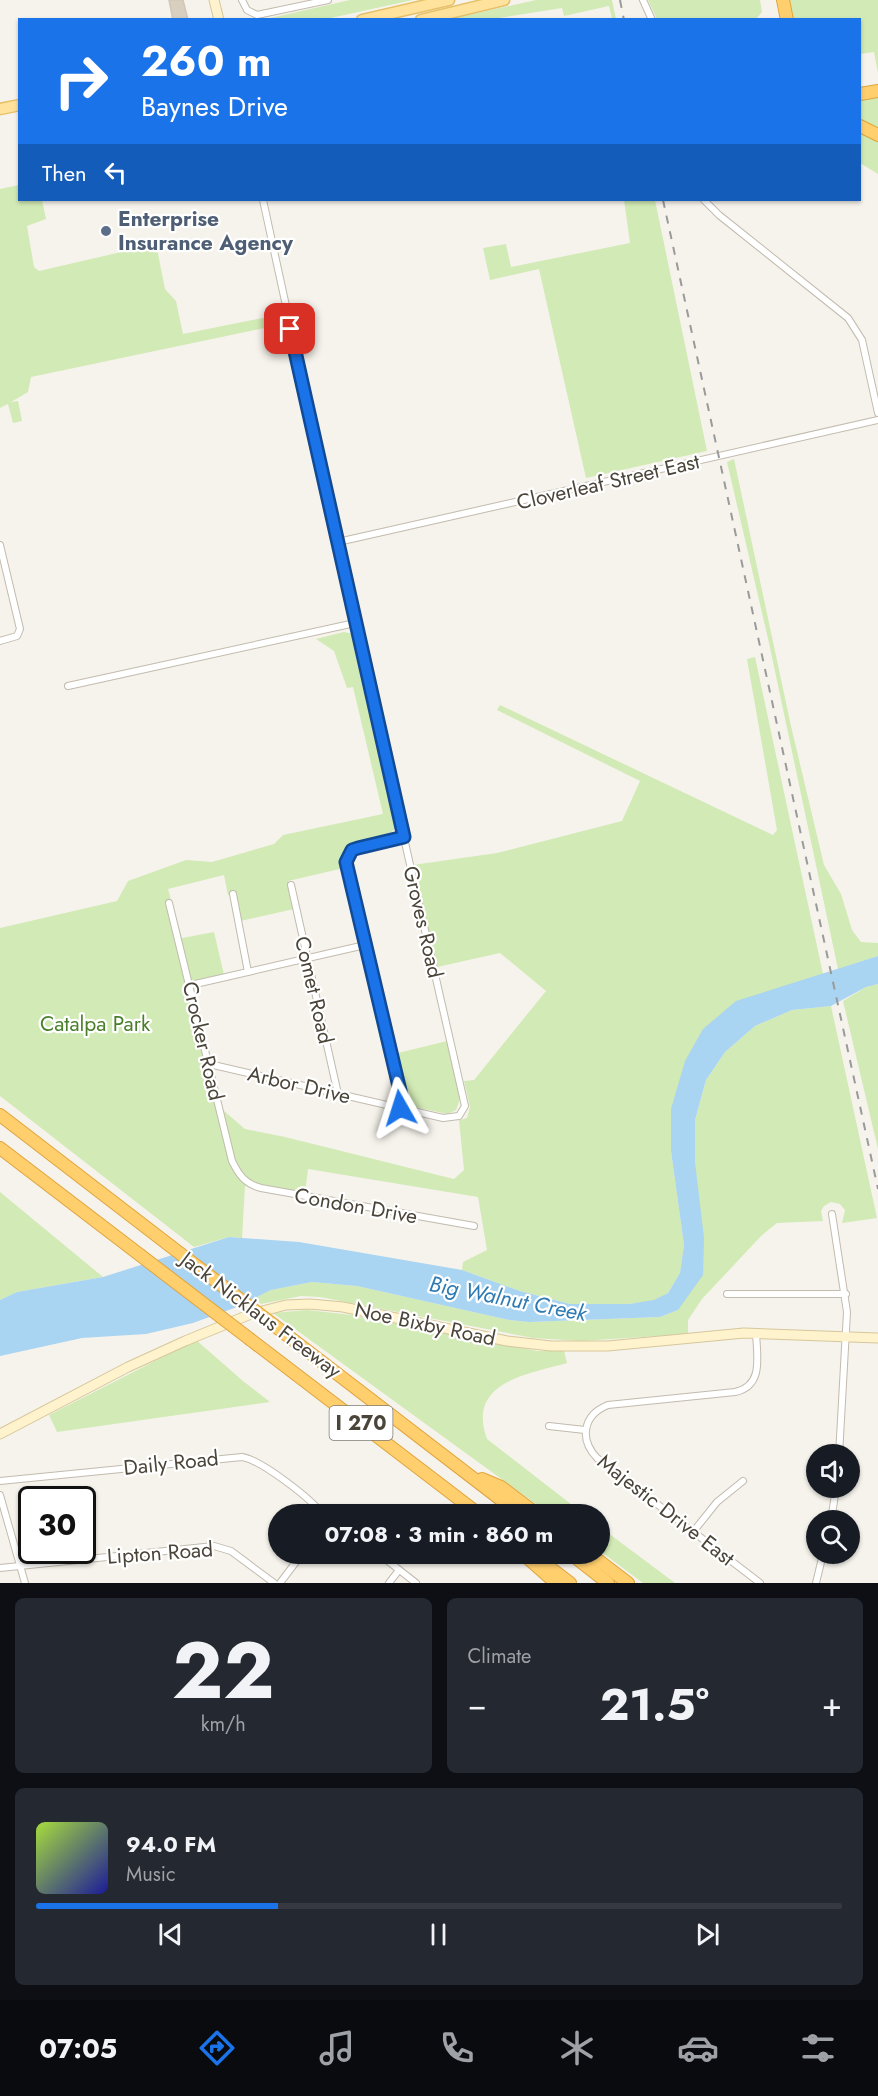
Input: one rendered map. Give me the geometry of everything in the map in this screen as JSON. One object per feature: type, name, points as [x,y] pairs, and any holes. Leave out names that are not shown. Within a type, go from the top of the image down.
[{"type":"highway","points":[[776,0],[780,18]]},
{"type":"highway","points":[[783,0],[787,18]]},
{"type":"highway","points":[[861,94],[878,91]]},
{"type":"highway","points":[[861,126],[878,135]]},
{"type":"highway","name":"Jack Nicklaus Freeway","points":[[0,1115],[507,1504]]},
{"type":"highway","name":"Jack Nicklaus Freeway","points":[[0,1148],[464,1504]]},
{"type":"highway","points":[[466,1472],[501,1486],[524,1504]]},
{"type":"highway","points":[[534,1564],[556,1583]]},
{"type":"highway","points":[[545,1564],[570,1583]]},
{"type":"highway","points":[[584,1564],[608,1583]]},
{"type":"highway","points":[[603,1564],[628,1583]]},
{"type":"main road","points":[[371,18],[449,0]]},
{"type":"main road","points":[[429,18],[504,0]]},
{"type":"main road","points":[[0,109],[18,105]]},
{"type":"street","points":[[214,0],[218,18]]},
{"type":"street","points":[[242,0],[247,10],[257,15],[328,0]]},
{"type":"street","points":[[643,0],[651,18]]},
{"type":"street","name":"Groves Road","points":[[263,201],[355,622],[465,1102],[459,1116]]},
{"type":"street","points":[[705,201],[719,215],[848,318],[862,340],[878,413]]},
{"type":"street","name":"Cloverleaf Street East","points":[[338,542],[878,420]]},
{"type":"street","points":[[0,545],[20,629],[18,635],[0,640]]},
{"type":"street","points":[[68,686],[355,622]]},
{"type":"street","points":[[400,1108],[401,1095],[346,862],[352,850],[404,837]]},
{"type":"street","name":"Comet Road","points":[[291,885],[338,1094]]},
{"type":"street","points":[[233,894],[248,972]]},
{"type":"street","name":"Crocker Road","points":[[169,903],[191,985],[232,1161],[241,1178]]},
{"type":"street","points":[[191,985],[365,945]]},
{"type":"street","name":"Arbor Drive","points":[[209,1064],[443,1118],[459,1116]]},
{"type":"street","name":"Condon Drive","points":[[241,1178],[261,1188],[474,1226]]},
{"type":"street","points":[[832,1214],[846,1294],[840,1444]]},
{"type":"street","points":[[727,1294],[846,1294]]},
{"type":"street","name":"Noe Bixby Road","points":[[0,1434],[128,1367],[243,1317],[280,1306],[310,1304],[343,1307],[507,1341],[551,1346],[608,1346],[756,1333],[878,1338]]},
{"type":"street","points":[[549,1426],[585,1430],[596,1412],[608,1405],[735,1392],[746,1388],[756,1375],[756,1333]]},
{"type":"street","name":"Majestic Drive East","points":[[585,1430],[588,1445],[597,1458],[760,1583]]},
{"type":"street","name":"Daily Road","points":[[0,1481],[242,1457],[262,1465],[313,1504]]},
{"type":"street","points":[[693,1532],[717,1502],[743,1481]]},
{"type":"street","points":[[0,1495],[25,1583]]},
{"type":"street","name":"Lipton Road","points":[[0,1568],[214,1546],[231,1551],[274,1583]]},
{"type":"street","points":[[280,1583],[294,1564]]},
{"type":"street","points":[[392,1564],[416,1583]]},
{"type":"street","points":[[816,1583],[821,1564]]},
{"type":"street","points":[[389,1583],[399,1570]]},
{"type":"green space","points":[[350,0],[413,0],[331,18],[270,18]]},
{"type":"green space","points":[[536,0],[612,0],[616,18],[612,18],[609,6],[564,16],[562,8],[499,18],[455,18]]},
{"type":"green space","points":[[648,0],[760,0],[762,12],[757,18],[657,18]]},
{"type":"green space","points":[[790,0],[878,0],[878,73],[874,52],[861,54],[861,18],[792,18]]},
{"type":"green space","points":[[878,95],[878,132],[861,123],[861,97]]},
{"type":"green space","points":[[861,133],[878,141],[878,174],[861,164]]},
{"type":"green space","points":[[18,185],[18,201],[42,201],[46,219],[27,226],[34,267],[39,271],[156,244],[165,289],[176,301],[183,334],[282,314],[284,324],[31,377],[28,392],[11,402],[18,401],[22,421],[13,423],[8,404],[0,408],[0,189]]},
{"type":"green space","points":[[624,201],[655,201],[707,451],[586,478],[539,269],[490,280],[483,248],[506,244],[511,267],[630,243]]},
{"type":"green space","points":[[734,459],[791,726],[824,865],[841,894],[852,930],[861,942],[878,943],[878,956],[838,969],[769,643],[727,462]]},
{"type":"green space","name":"Catalpa Park","points":[[344,632],[353,634],[357,640],[397,826],[382,837],[349,849],[345,857],[344,868],[288,881],[294,909],[240,921],[233,893],[228,895],[224,875],[168,889],[182,938],[214,932],[224,975],[192,984],[223,1110],[245,1129],[454,1179],[464,1170],[459,1120],[467,1118],[470,1107],[464,1081],[474,1080],[546,991],[500,953],[437,967],[413,865],[497,853],[622,821],[640,781],[497,710],[500,705],[773,835],[777,830],[747,659],[755,657],[823,974],[736,1002],[671,1151],[684,1245],[680,1273],[668,1293],[654,1301],[629,1304],[570,1304],[520,1291],[462,1270],[463,1262],[487,1250],[478,1197],[308,1169],[305,1193],[245,1186],[242,1238],[229,1237],[194,1247],[0,1096],[0,928],[117,901],[128,881],[186,860],[212,862],[274,844],[283,835],[383,814],[353,687],[347,688],[334,651],[316,639]]},
{"type":"green space","points":[[878,984],[878,1149],[843,1001],[866,987]]},
{"type":"green space","points":[[831,1006],[877,1218],[842,1223],[845,1210],[840,1204],[831,1202],[821,1211],[823,1221],[777,1223],[762,1235],[702,1299],[688,1320],[688,1334],[582,1341],[533,1338],[320,1297],[301,1296],[261,1304],[255,1298],[271,1290],[312,1282],[357,1286],[509,1320],[529,1322],[660,1317],[678,1310],[695,1162],[695,1120],[706,1080],[725,1052],[755,1026],[792,1010]]},
{"type":"green space","points":[[447,1041],[460,1099],[456,1110],[448,1114],[414,1107],[406,1100],[394,1054]]},
{"type":"green space","points":[[0,1192],[103,1277],[17,1292],[0,1300]]},
{"type":"green space","points":[[307,1310],[352,1315],[537,1351],[564,1351],[567,1363],[519,1377],[504,1384],[493,1393],[485,1405],[483,1420],[487,1439],[571,1504],[536,1504],[273,1313]]},
{"type":"green space","points":[[196,1340],[270,1402],[57,1432],[49,1415]]},
{"type":"green space","points":[[610,1534],[675,1583],[643,1583],[610,1558]]},
{"type":"water","name":"Big Walnut Creek","points":[[878,956],[878,984],[866,987],[831,1006],[792,1010],[755,1026],[725,1052],[706,1080],[695,1120],[695,1162],[704,1238],[703,1275],[678,1310],[660,1317],[529,1322],[509,1320],[357,1286],[312,1282],[271,1290],[237,1307],[193,1323],[146,1334],[82,1338],[0,1356],[0,1300],[17,1292],[103,1277],[229,1237],[299,1242],[462,1270],[520,1291],[570,1304],[629,1304],[654,1300],[668,1293],[680,1273],[684,1245],[671,1151],[671,1109],[685,1061],[703,1029],[736,1001]]},
{"type":"building","points":[[169,0],[183,0],[188,18],[173,18]]},
{"type":"railway","points":[[620,0],[624,18]]},
{"type":"railway","points":[[663,201],[878,1189]]},
{"type":"place","name":"Enterprise Insurance Agency","points":[[106,231]]},
{"type":"route","points":[[290,329],[404,837],[352,850],[346,862],[401,1095],[400,1108]]}]
